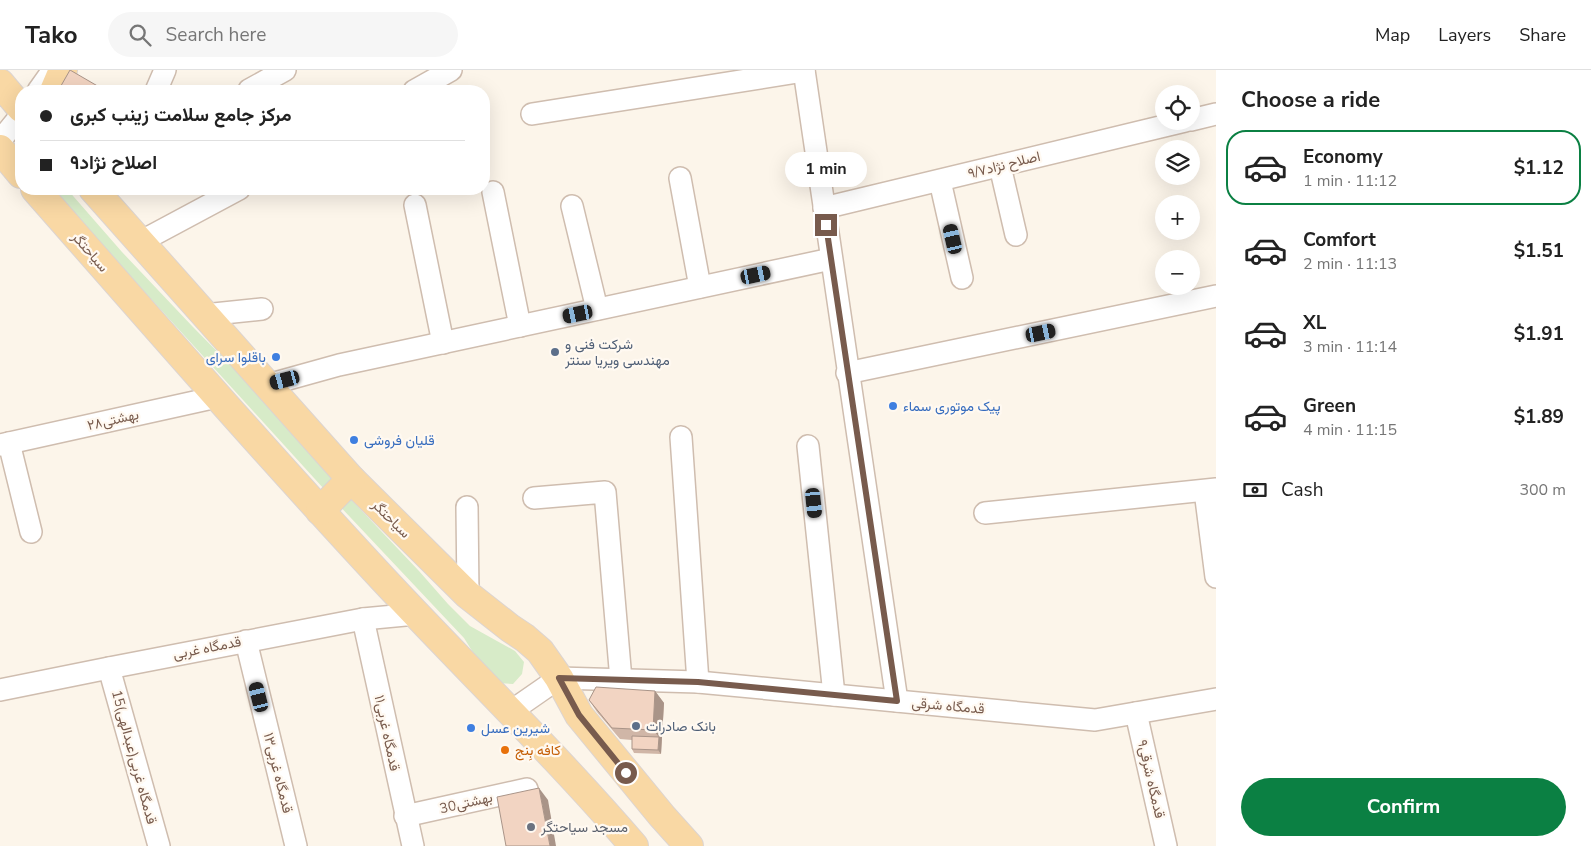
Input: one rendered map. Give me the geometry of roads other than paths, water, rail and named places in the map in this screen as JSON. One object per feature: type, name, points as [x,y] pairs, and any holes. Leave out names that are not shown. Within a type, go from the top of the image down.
[{"type":"main road","points":[[57,85],[63,70]]},
{"type":"main road","points":[[0,84],[15,101]]},
{"type":"main road","points":[[0,149],[15,167]]},
{"type":"main road","name":"سیاحتگر","points":[[39,195],[320,511],[574,778],[634,846]]},
{"type":"main road","name":"سیاحتگر","points":[[98,195],[351,479],[468,596],[540,651],[559,678],[579,715],[689,846]]},
{"type":"main road","points":[[320,511],[351,479]]},
{"type":"street","points":[[43,85],[54,70]]},
{"type":"street","points":[[159,85],[165,70]]},
{"type":"street","points":[[259,85],[285,70]]},
{"type":"street","points":[[425,85],[451,70]]},
{"type":"street","points":[[532,114],[804,71],[847,373],[897,701]]},
{"type":"street","points":[[1200,118],[1216,114]]},
{"type":"street","points":[[0,142],[15,123]]},
{"type":"street","name":"اصلاح نژاد۹/۷","points":[[824,208],[1155,128]]},
{"type":"street","points":[[1000,166],[1016,235]]},
{"type":"street","points":[[680,178],[700,287]]},
{"type":"street","points":[[940,181],[962,278]]},
{"type":"street","points":[[493,192],[520,326]]},
{"type":"street","points":[[140,242],[228,195]]},
{"type":"street","points":[[415,205],[443,343]]},
{"type":"street","points":[[572,206],[597,309]]},
{"type":"street","points":[[267,385],[339,365],[831,259]]},
{"type":"street","points":[[847,373],[1216,296]]},
{"type":"street","points":[[204,315],[262,309]]},
{"type":"street","name":"۲۸بهشتی","points":[[3,441],[59,432],[217,397]]},
{"type":"street","points":[[681,437],[698,682]]},
{"type":"street","points":[[3,441],[31,532]]},
{"type":"street","points":[[808,446],[834,695]]},
{"type":"street","points":[[985,513],[1211,490],[1216,577]]},
{"type":"street","points":[[534,498],[605,492],[621,680]]},
{"type":"street","points":[[467,508],[468,596]]},
{"type":"street","name":"قدمگاه غربی","points":[[0,690],[363,619],[416,614]]},
{"type":"street","name":"قدمگاه غربی۱۱","points":[[363,619],[413,846]]},
{"type":"street","name":"قدمگاه غربی۱۳","points":[[246,641],[296,846]]},
{"type":"street","name":"15قدمگاه غربی(عبدالهی)","points":[[109,668],[159,846]]},
{"type":"street","points":[[510,712],[559,678]]},
{"type":"street","name":"قدمگاه شرقی","points":[[559,678],[698,682],[1095,720],[1216,699]]},
{"type":"street","name":"قدمگاه شرقی۹","points":[[1136,712],[1166,846]]},
{"type":"street","name":"30بهشتی","points":[[405,816],[527,789]]},
{"type":"place","name":"شرکت فنی و مهندسی ویریا سنتر","points":[[555,352]]},
{"type":"place","name":"باقلوا سرای","points":[[276,357]]},
{"type":"place","name":"پیک موتوری سماء","points":[[893,406]]},
{"type":"place","name":"قلیان فروشی","points":[[354,440]]},
{"type":"place","name":"بانک صادرات","points":[[636,726]]},
{"type":"place","name":"شیرین عسل","points":[[471,728]]},
{"type":"place","name":"کافه بِنج","points":[[505,750]]},
{"type":"place","name":"مسجد سیاحتگر","points":[[531,827]]}]
